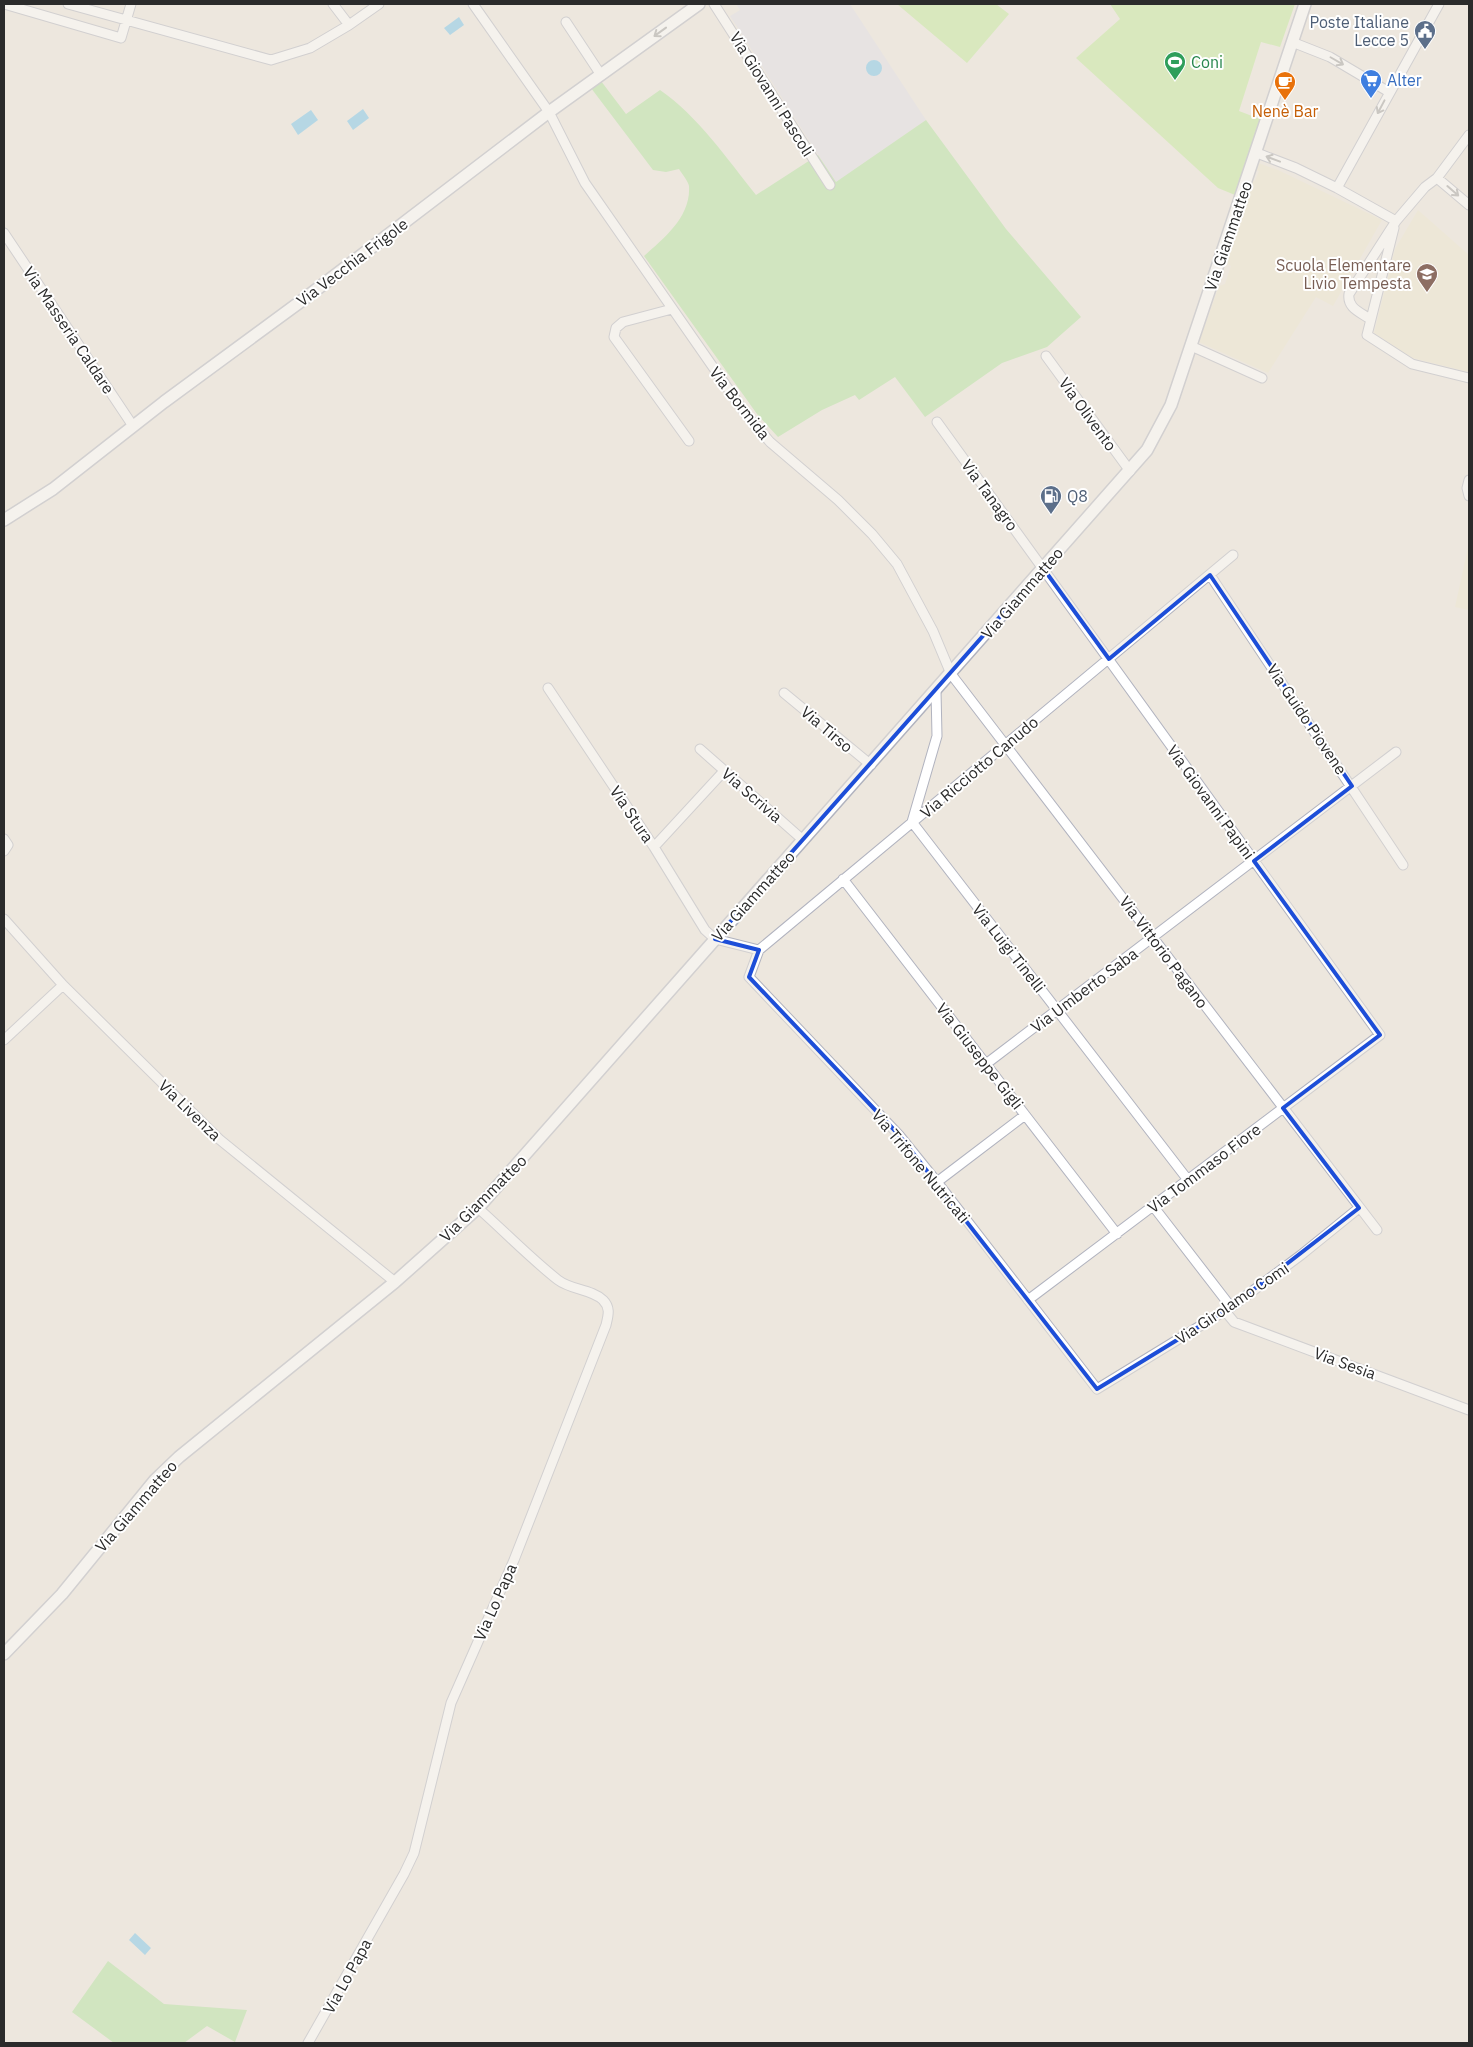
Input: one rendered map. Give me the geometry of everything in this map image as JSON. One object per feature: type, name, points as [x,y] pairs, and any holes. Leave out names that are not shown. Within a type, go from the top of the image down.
[{"type":"street","points":[[4,4],[121,38],[131,4]]},
{"type":"street","points":[[68,4],[271,60],[310,48],[349,25],[378,4]]},
{"type":"street","points":[[334,4],[349,25]]},
{"type":"street","name":"Via Bormida","points":[[473,4],[549,112],[585,184],[745,413],[764,435],[796,466],[838,500],[872,534],[897,564],[933,631],[951,674]]},
{"type":"street","name":"Via Vecchia Frigole","points":[[4,520],[53,489],[133,426],[549,112],[699,4]]},
{"type":"street","name":"Via Giovanni Pascoli","points":[[714,4],[830,185]]},
{"type":"street","name":"Via Giammatteo","points":[[4,1654],[62,1594],[155,1480],[180,1457],[394,1282],[478,1208],[1147,450],[1160,430],[1172,405],[1305,4]]},
{"type":"street","points":[[1337,188],[1439,4]]},
{"type":"street","points":[[566,22],[601,75]]},
{"type":"street","points":[[1292,42],[1330,57],[1389,92]]},
{"type":"street","points":[[1370,319],[1352,307],[1348,300],[1350,294],[1396,221],[1425,187],[1437,178],[1466,146],[1469,135]]},
{"type":"street","points":[[1256,153],[1296,168],[1337,188],[1396,221]]},
{"type":"street","points":[[1437,178],[1469,206]]},
{"type":"street","points":[[1396,221],[1370,319],[1368,335],[1412,364],[1469,378]]},
{"type":"street","name":"Via Masseria Caldare","points":[[4,233],[133,426]]},
{"type":"street","points":[[672,309],[623,322],[616,328],[614,337],[689,441]]},
{"type":"street","points":[[1191,346],[1262,378]]},
{"type":"street","name":"Via Olivento","points":[[1046,356],[1130,471]]},
{"type":"street","name":"Via Tanagro","points":[[937,422],[1043,568]]},
{"type":"street","points":[[1469,480],[1467,488],[1469,496]]},
{"type":"street","name":"Via Ricciotto Canudo","points":[[759,950],[1233,555]]},
{"type":"street","name":"Via Giovanni Papini","points":[[1043,568],[1380,1035]]},
{"type":"street","name":"Via Guido Piovene","points":[[1210,575],[1403,865]]},
{"type":"street","name":"Via Vittorio Pagano","points":[[951,674],[1376,1230]]},
{"type":"street","name":"Via Stura","points":[[548,688],[654,847],[705,930],[715,939]]},
{"type":"street","points":[[912,822],[937,736],[936,691]]},
{"type":"street","name":"Via Tirso","points":[[784,692],[871,764]]},
{"type":"street","name":"Via Scrivia","points":[[700,749],[803,840]]},
{"type":"street","name":"Via Umberto Saba","points":[[986,1064],[1396,752]]},
{"type":"street","points":[[654,847],[724,771]]},
{"type":"street","name":"Via Luigi Tinelli","points":[[912,822],[1188,1180]]},
{"type":"street","points":[[4,839],[8,845],[4,851]]},
{"type":"street","name":"Via Giuseppe Gigli","points":[[843,879],[1116,1234]]},
{"type":"street","name":"Via Livenza","points":[[4,919],[7,930],[219,1139],[394,1282]]},
{"type":"street","points":[[715,939],[759,950]]},
{"type":"street","name":"Via Trifone Nutricati","points":[[759,950],[749,977],[899,1136],[937,1182],[1097,1389]]},
{"type":"street","points":[[4,1040],[64,986]]},
{"type":"street","name":"Via Tommaso Fiore","points":[[1028,1300],[1380,1035]]},
{"type":"street","points":[[937,1182],[1025,1115]]},
{"type":"street","name":"Via Sesia","points":[[1153,1206],[1228,1309],[1234,1322],[1469,1410]]},
{"type":"street","name":"Via Lo Papa","points":[[308,2043],[414,1853],[451,1703],[514,1560],[609,1315],[608,1306],[602,1299],[559,1281],[478,1208]]},
{"type":"street","name":"Via Girolamo Comi","points":[[1097,1389],[1228,1309],[1302,1256],[1359,1208]]},
{"type":"highlighted area","points":[[1043,568],[1109,659],[1210,575],[1352,786],[1254,861],[1380,1035],[1283,1108],[1359,1208],[1231,1307],[1097,1389],[899,1135],[749,977],[759,950],[715,939]]},
{"type":"shaded area","points":[[736,4],[850,4],[926,120],[836,183],[730,16],[740,10]]},
{"type":"shaded area","points":[[1258,163],[1278,170],[1382,220],[1333,306],[1316,297],[1268,373],[1199,342],[1219,286],[1225,284],[1231,266],[1226,263],[1252,180],[1255,181],[1259,171],[1255,170]]},
{"type":"shaded area","name":"Scuola Elementare Livio Tempesta","points":[[1418,210],[1469,255],[1469,372],[1412,358],[1374,333],[1395,249]]},
{"type":"shaded area","points":[[1469,543],[1469,610],[1455,607]]},
{"type":"green space","points":[[897,4],[996,4],[1009,14],[967,63]]},
{"type":"green space","name":"Coni","points":[[1110,4],[1295,4],[1280,47],[1261,42],[1239,111],[1260,119],[1235,195],[1218,188],[1076,58],[1120,19]]},
{"type":"green space","points":[[601,81],[626,114],[660,90],[674,100],[699,125],[756,195],[818,155],[836,182],[926,120],[1006,229],[1081,317],[1047,347],[1002,363],[925,417],[895,377],[859,400],[855,395],[822,410],[778,437],[757,414],[644,256],[668,234],[681,217],[686,207],[689,186],[679,169],[666,172],[653,170],[591,88]]},
{"type":"green space","points":[[108,1961],[164,2004],[247,2010],[235,2042],[207,2026],[184,2043],[114,2043],[72,2012]]},
{"type":"water","points":[[459,17],[464,25],[450,35],[444,28]]},
{"type":"water","points":[[874,60],[880,62],[882,68],[880,74],[874,76],[868,74],[866,68],[868,62]]},
{"type":"water","points":[[363,109],[369,118],[353,130],[347,121]]},
{"type":"water","points":[[311,110],[318,120],[298,135],[291,124]]},
{"type":"water","points":[[135,1933],[151,1948],[145,1955],[129,1940]]},
{"type":"place","name":"Poste Italiane Lecce 5","points":[[1425,50]]},
{"type":"place","name":"Coni","points":[[1175,81]]},
{"type":"place","name":"Alter","points":[[1371,99]]},
{"type":"place","name":"Nenè Bar","points":[[1285,101]]},
{"type":"place","name":"Scuola Elementare Livio Tempesta","points":[[1427,293]]},
{"type":"place","name":"Q8","points":[[1051,515]]}]
